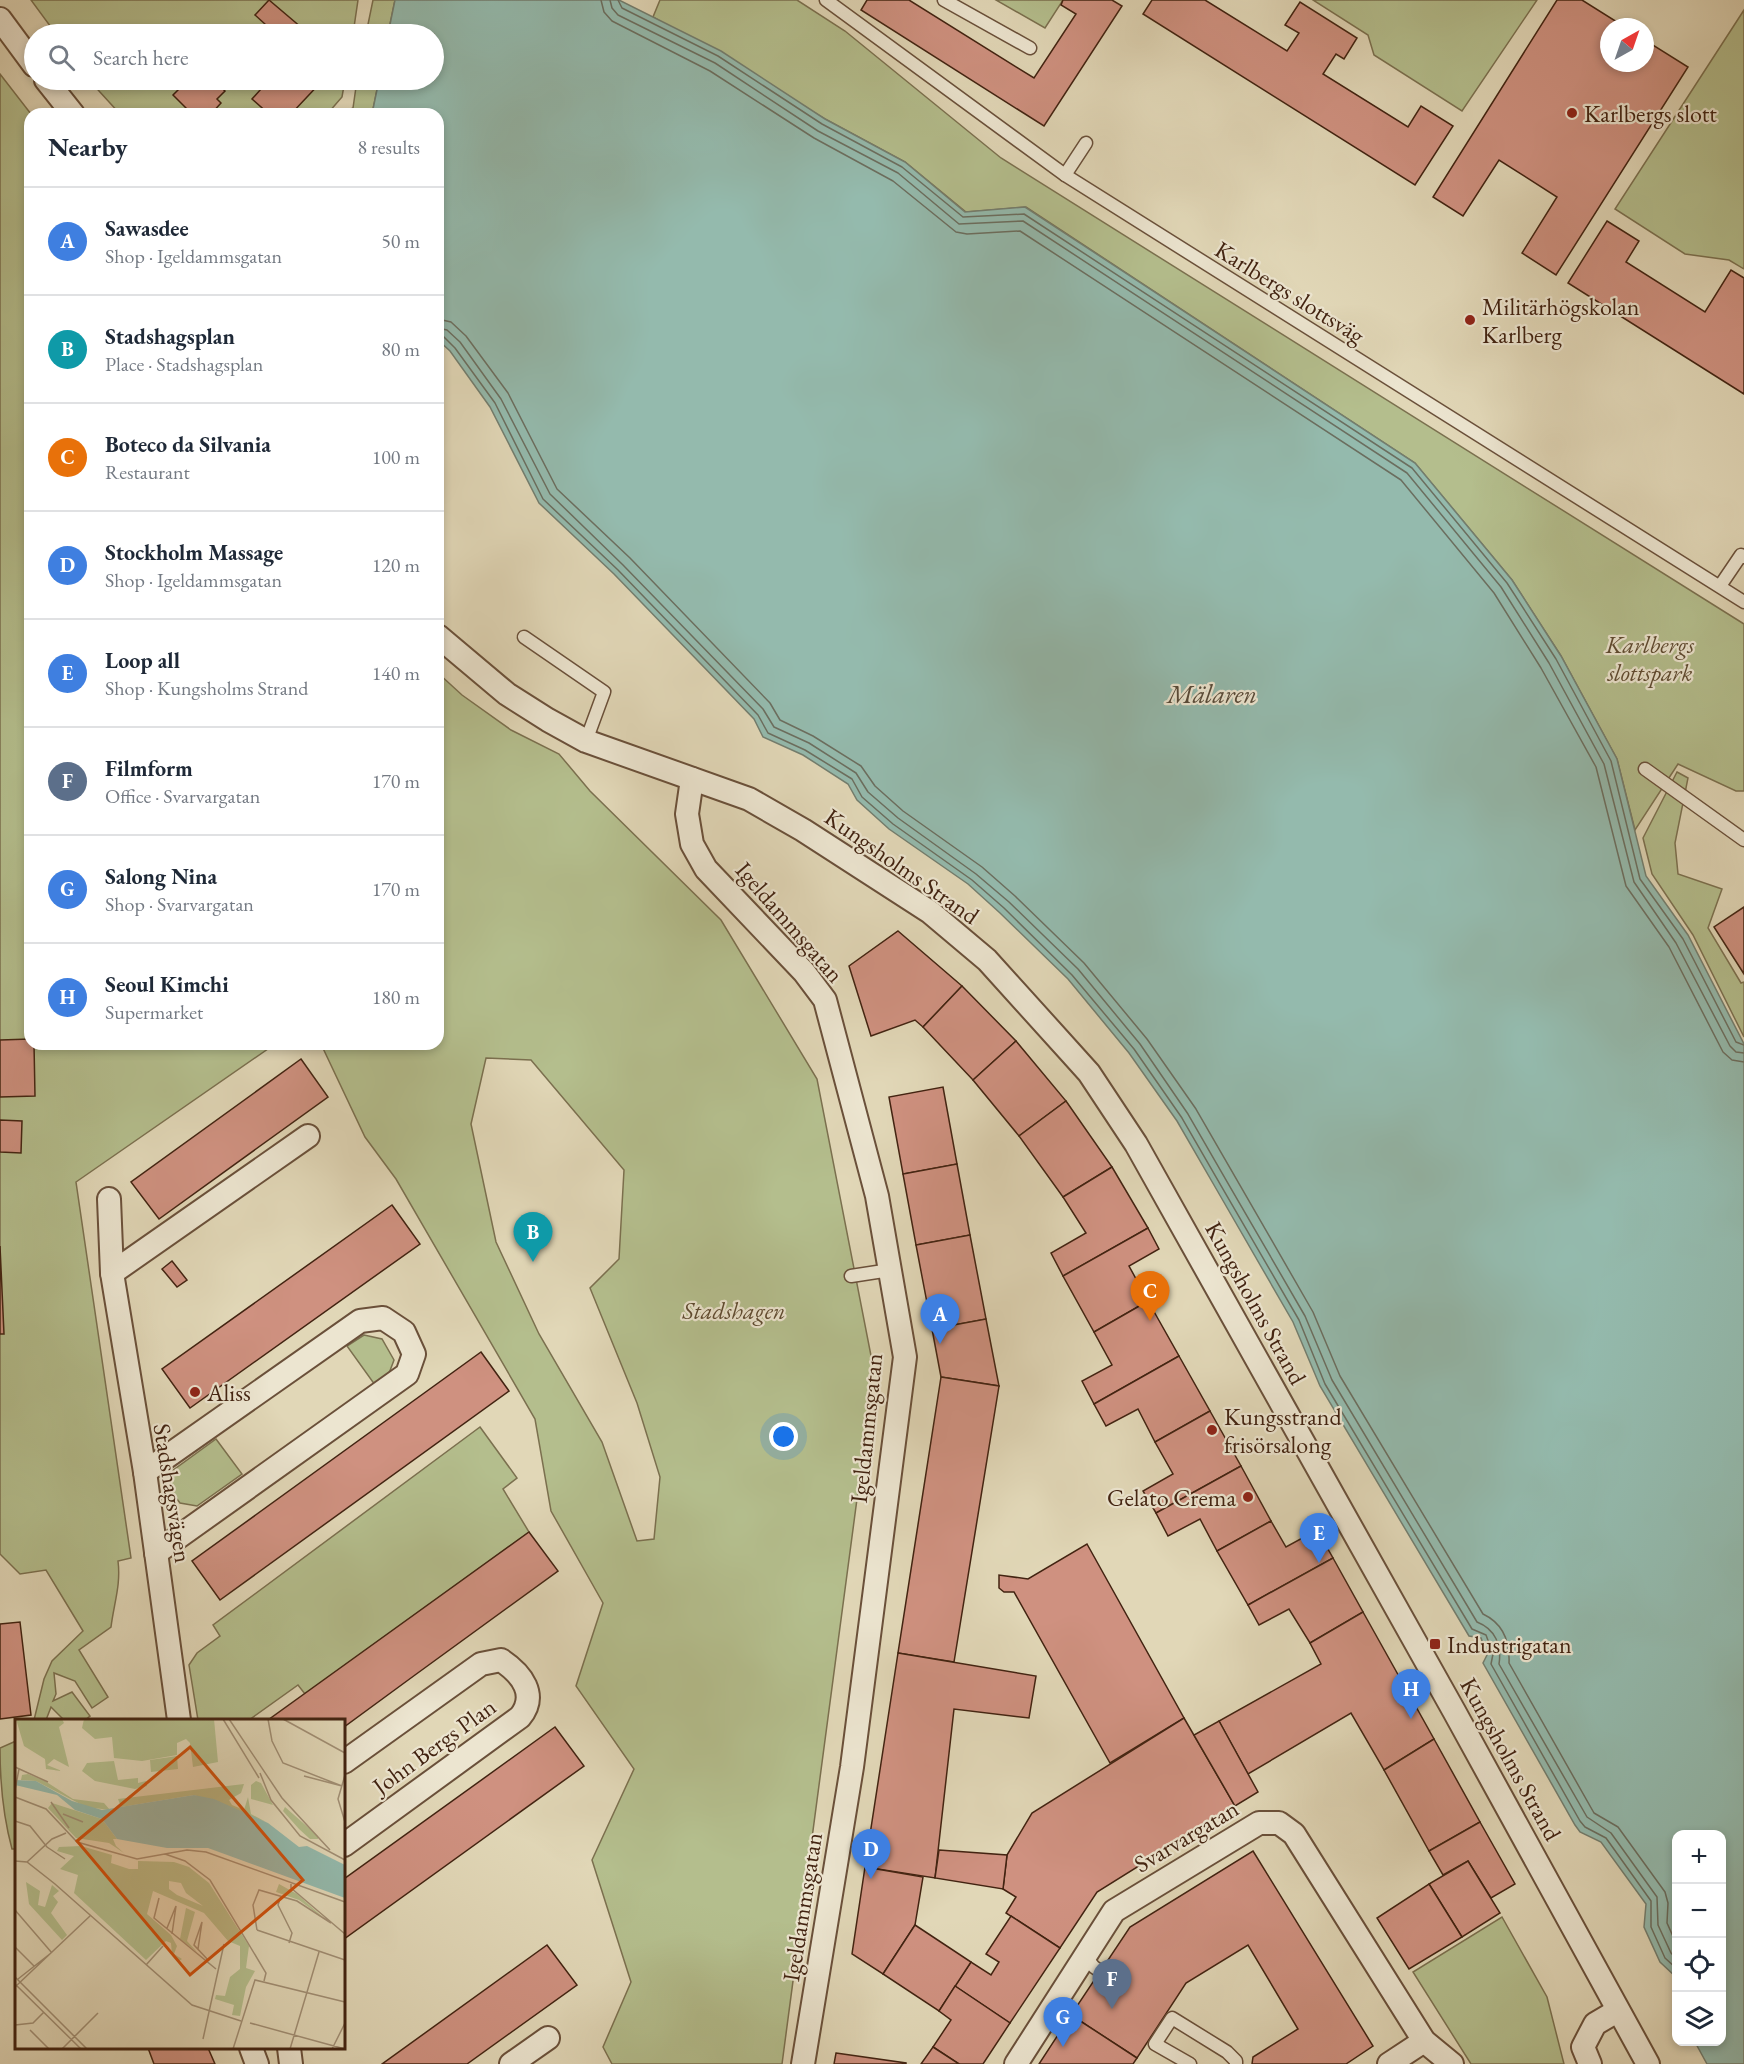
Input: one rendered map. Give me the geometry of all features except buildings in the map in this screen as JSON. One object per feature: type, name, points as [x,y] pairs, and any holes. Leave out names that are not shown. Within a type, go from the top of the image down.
[{"type":"street","points":[[0,20],[24,52]]},
{"type":"street","points":[[54,90],[68,108]]},
{"type":"street","name":"Kungsholms Strand","points":[[444,641],[507,694],[586,741],[749,799],[813,836],[930,912],[987,960],[1089,1073],[1137,1144],[1454,1711],[1648,2064]]},
{"type":"street","name":"Igeldammsgatan","points":[[692,779],[687,814],[692,844],[706,869],[804,972],[825,1000],[877,1196],[905,1357],[852,1767],[803,2064]]},
{"type":"street","points":[[112,1274],[308,1136]]},
{"type":"street","name":"Stadshagsvägen","points":[[109,1199],[112,1274],[145,1472],[179,1719]]},
{"type":"street","points":[[145,1472],[360,1320],[383,1318],[404,1332],[414,1354],[406,1374],[156,1553]]},
{"type":"street","name":"John Bergs Plan","points":[[345,1761],[481,1664],[501,1660],[521,1676],[528,1689],[526,1710],[520,1718],[345,1844]]},
{"type":"street","name":"Svarvargatan","points":[[1016,2064],[1114,1911],[1259,1823],[1279,1823],[1294,1834],[1424,2041],[1452,2064]]},
{"type":"street","points":[[1590,2064],[1583,2047],[1595,2024],[1617,2011]]},
{"type":"street","points":[[511,2064],[548,2038]]},
{"type":"street","points":[[1389,2064],[1424,2041]]},
{"type":"street","points":[[251,2049],[257,2064]]},
{"type":"street","points":[[289,2049],[291,2064]]},
{"type":"lane","name":"Karlbergs slottsväg","points":[[826,0],[1065,175],[1744,602]]},
{"type":"lane","points":[[944,0],[1030,48]]},
{"type":"lane","points":[[1065,175],[1086,143]]},
{"type":"lane","points":[[1720,586],[1741,555],[1744,557]]},
{"type":"lane","points":[[524,637],[603,692],[586,741]]},
{"type":"lane","points":[[1645,769],[1744,840]]},
{"type":"lane","points":[[851,1276],[890,1270]]},
{"type":"lane","points":[[1085,1956],[1094,1967],[1120,1985]]},
{"type":"lane","points":[[1190,2064],[1155,2044],[1172,2018],[1227,2052],[1236,2064]]},
{"type":"green space","points":[[31,0],[358,0],[354,24],[49,24]]},
{"type":"green space","points":[[373,0],[395,0],[390,24],[368,24]]},
{"type":"green space","name":"Karlbergs slottspark","points":[[660,0],[797,0],[845,31],[1001,158],[1744,624],[1744,791],[1736,791],[1678,764],[1635,830],[1617,759],[1561,656],[1512,580],[1415,463],[1026,207],[966,212],[905,162],[825,119],[653,17]]},
{"type":"green space","points":[[996,0],[1063,0],[1045,28]]},
{"type":"green space","points":[[1313,0],[1537,0],[1462,111],[1374,55],[1368,35]]},
{"type":"green space","points":[[1744,10],[1744,269],[1729,260],[1685,254],[1615,209]]},
{"type":"green space","points":[[0,74],[26,108],[24,108],[24,1050],[266,1050],[76,1182],[131,1558],[118,1561],[118,1586],[111,1627],[79,1650],[108,1697],[92,1708],[75,1681],[54,1673],[56,1694],[53,1701],[72,1692],[90,1716],[86,1719],[63,1719],[51,1707],[46,1719],[34,1719],[44,1679],[52,1661],[83,1631],[46,1570],[20,1574],[0,1554]]},
{"type":"green space","points":[[98,90],[343,90],[342,97],[332,108],[115,108]]},
{"type":"green space","points":[[356,90],[377,90],[373,108],[353,108]]},
{"type":"green space","name":"Stadshagen","points":[[444,678],[462,695],[511,730],[559,754],[590,791],[721,920],[817,1079],[874,1371],[782,2064],[612,2064],[603,2047],[631,1982],[592,1860],[634,1769],[576,1686],[603,1603],[551,1511],[535,1419],[396,1179],[365,1137],[324,1050],[444,1050]],"holes":[[[486,1058],[531,1060],[624,1170],[619,1259],[590,1288],[637,1403],[660,1477],[654,1539],[637,1541],[602,1442],[539,1334],[496,1242],[471,1124]]]},
{"type":"green space","points":[[1677,772],[1688,778],[1675,843],[1678,874],[1722,889],[1708,928],[1741,983],[1744,982],[1744,1037],[1693,935],[1652,874],[1643,838]]},
{"type":"green space","points":[[364,1335],[382,1339],[394,1360],[388,1376],[375,1385],[347,1346]]},
{"type":"green space","points":[[480,1427],[517,1478],[503,1489],[529,1532],[305,1694],[298,1685],[250,1719],[198,1719],[189,1665],[197,1653],[220,1636],[213,1625]]},
{"type":"green space","points":[[216,1439],[242,1474],[197,1506],[180,1503],[170,1490],[172,1471]]},
{"type":"green space","points":[[15,1741],[15,1849],[12,1849],[6,1824],[0,1748]]},
{"type":"green space","points":[[1502,1917],[1547,1997],[1564,2064],[1471,2064],[1413,1972]]},
{"type":"water","name":"Mälaren","points":[[395,0],[619,0],[721,51],[825,119],[905,162],[965,212],[1025,207],[1415,463],[1512,580],[1561,656],[1617,759],[1646,876],[1688,935],[1744,1044],[1744,2064],[1707,2064],[1697,2046],[1726,2046],[1726,1830],[1672,1830],[1672,1973],[1660,1962],[1644,1927],[1646,1904],[1601,1842],[1580,1832],[1575,1825],[1483,1663],[1487,1655],[1481,1638],[1469,1636],[1320,1386],[1293,1322],[1177,1121],[1129,1053],[1068,979],[968,884],[889,829],[857,800],[848,784],[803,755],[763,737],[754,719],[614,574],[539,503],[490,407],[444,346],[444,108],[373,108],[377,90],[444,90],[444,24],[390,24]]},
{"type":"place","name":"Karlbergs slott","points":[[1572,113]]},
{"type":"place","name":"Militärhögskolan Karlberg","points":[[1470,320]]},
{"type":"place","name":"Stadshagsplan","points":[[533,1262]]},
{"type":"place","name":"Boteco da Silvania","points":[[1150,1321]]},
{"type":"place","name":"Sawasdee","points":[[940,1344]]},
{"type":"place","name":"Aliss","points":[[195,1392]]},
{"type":"place","name":"Kungsstrand frisörsalong","points":[[1212,1430]]},
{"type":"place","name":"Gelato Crema","points":[[1248,1497]]},
{"type":"place","name":"Loop all","points":[[1319,1563]]},
{"type":"place","name":"Industrigatan","points":[[1435,1644]]},
{"type":"place","name":"Seoul Kimchi","points":[[1411,1719]]},
{"type":"place","name":"Stockholm Massage","points":[[871,1879]]},
{"type":"place","name":"Filmform","points":[[1112,2009]]},
{"type":"place","name":"Salong Nina","points":[[1063,2047]]}]
